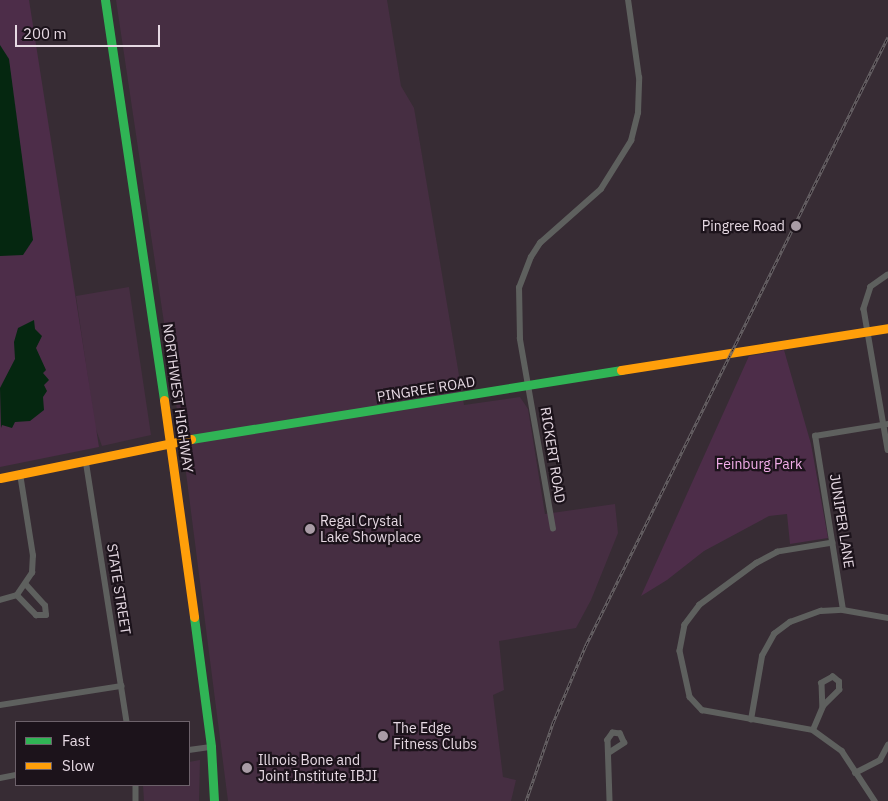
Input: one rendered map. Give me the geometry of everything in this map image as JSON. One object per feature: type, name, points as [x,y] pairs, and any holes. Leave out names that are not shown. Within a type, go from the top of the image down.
[{"type":"street","name":"NORTHWEST HIGHWAY","points":[[105,0],[170,442],[211,747],[214,801]]},
{"type":"street","name":"RICKERT ROAD","points":[[553,529],[517,305],[524,272],[540,243],[609,180],[635,128],[639,78],[628,0]]},
{"type":"street","points":[[888,275],[875,283],[867,295],[864,308],[886,424],[888,450]]},
{"type":"street","name":"PINGREE ROAD","points":[[0,478],[170,442],[888,328]]},
{"type":"street","name":"JUNIPER LANE","points":[[843,610],[815,436],[886,424]]},
{"type":"street","name":"STATE STREET","points":[[86,460],[127,721]]},
{"type":"street","points":[[0,600],[17,595],[26,585],[32,572],[33,556],[20,474]]},
{"type":"street","points":[[833,543],[770,554],[700,605],[685,625],[680,651],[690,697],[702,710],[813,730],[834,742],[875,801]]},
{"type":"street","points":[[17,595],[36,615],[46,615],[45,606],[26,585]]},
{"type":"street","points":[[752,720],[762,656],[774,634],[805,615],[843,610],[888,618]]},
{"type":"street","points":[[813,730],[823,706],[840,690],[839,682],[832,677],[822,683],[823,706]]},
{"type":"street","points":[[0,705],[122,686]]},
{"type":"street","points":[[855,773],[880,760],[888,745]]},
{"type":"street","points":[[190,750],[211,747]]},
{"type":"street","points":[[610,752],[610,801]]},
{"type":"street","points":[[0,778],[15,775]]},
{"type":"street","points":[[136,786],[136,801]]},
{"type":"shaded area","points":[[116,0],[387,0],[401,86],[414,108],[464,405],[520,397],[528,409],[545,514],[615,504],[618,533],[591,600],[576,628],[499,641],[504,690],[493,695],[503,777],[516,780],[511,801],[228,801],[184,457]]},
{"type":"shaded area","points":[[0,45],[9,59],[33,240],[23,255],[0,256]]},
{"type":"shaded area","points":[[129,287],[151,435],[102,446],[95,427],[76,296]]},
{"type":"shaded area","points":[[34,320],[35,329],[42,336],[36,348],[46,370],[43,373],[49,380],[44,385],[47,391],[43,397],[44,410],[30,421],[15,422],[12,428],[2,425],[1,428],[0,388],[15,359],[14,342],[18,328]]},
{"type":"shaded area","points":[[200,760],[199,801],[144,801],[143,786],[190,786],[190,762]]},
{"type":"green space","points":[[0,0],[29,0],[99,447],[0,467]]},
{"type":"green space","name":"Feinburg Park","points":[[784,350],[811,444],[828,538],[790,544],[787,514],[769,516],[704,551],[667,580],[641,596],[749,356]]},
{"type":"railway","points":[[526,801],[553,723],[586,645],[888,37]]},
{"type":"traffic: fast","points":[[105,0],[164,400]]},
{"type":"traffic: fast","points":[[191,439],[621,370]]},
{"type":"traffic: fast","points":[[194,617],[211,747],[214,801]]},
{"type":"traffic: slow","points":[[621,370],[888,328]]},
{"type":"traffic: slow","points":[[164,400],[194,617]]},
{"type":"traffic: slow","points":[[0,478],[191,439]]},
{"type":"place","name":"Pingree Road","points":[[796,226]]},
{"type":"place","name":"Regal Crystal Lake Showplace","points":[[310,529]]},
{"type":"place","name":"The Edge Fitness Clubs","points":[[383,736]]},
{"type":"place","name":"Illnois Bone and Joint Institute IBJI","points":[[247,768]]}]
